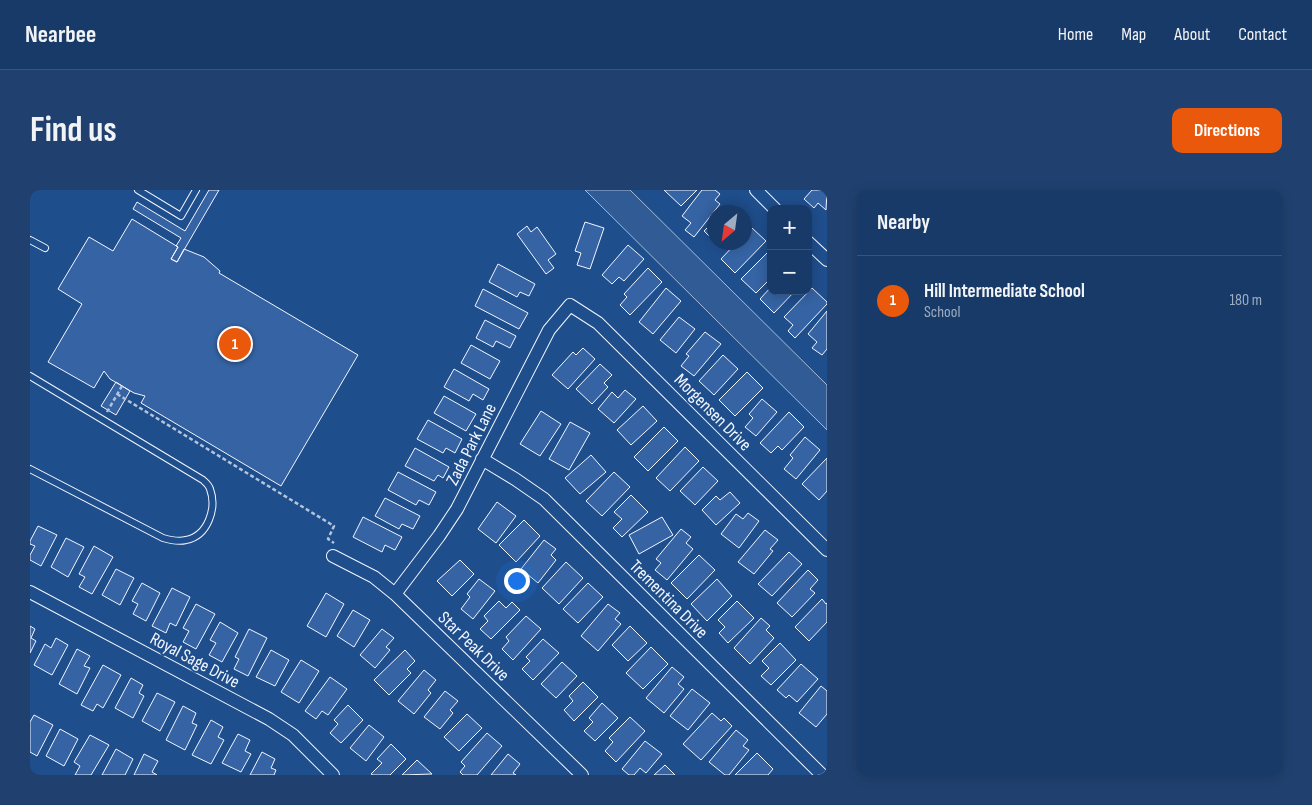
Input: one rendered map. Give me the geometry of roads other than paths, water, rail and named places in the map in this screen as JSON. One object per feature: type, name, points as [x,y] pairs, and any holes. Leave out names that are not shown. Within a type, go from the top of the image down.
[{"type":"street","points":[[756,190],[771,205]]},
{"type":"street","points":[[812,246],[827,260]]},
{"type":"street","name":"Zada Park Lane","points":[[395,594],[457,509],[549,330],[570,304]]},
{"type":"street","name":"Morgensen Drive","points":[[570,304],[598,323],[827,550]]},
{"type":"street","name":"Trementina Drive","points":[[482,460],[544,499],[822,775]]},
{"type":"street","name":"Star Peak Drive","points":[[333,556],[374,577],[395,594],[582,775]]},
{"type":"street","name":"Royal Sage Drive","points":[[30,592],[269,719],[293,735],[331,774]]},
{"type":"lane","points":[[138,190],[181,216],[196,190]]},
{"type":"lane","points":[[30,240],[45,248]]},
{"type":"lane","points":[[30,376],[186,468],[203,480],[210,487],[212,503],[210,518],[203,530],[195,537],[186,540],[162,538],[30,469]]},
{"type":"place","name":"Hill Intermediate School","points":[[235,344]]}]
